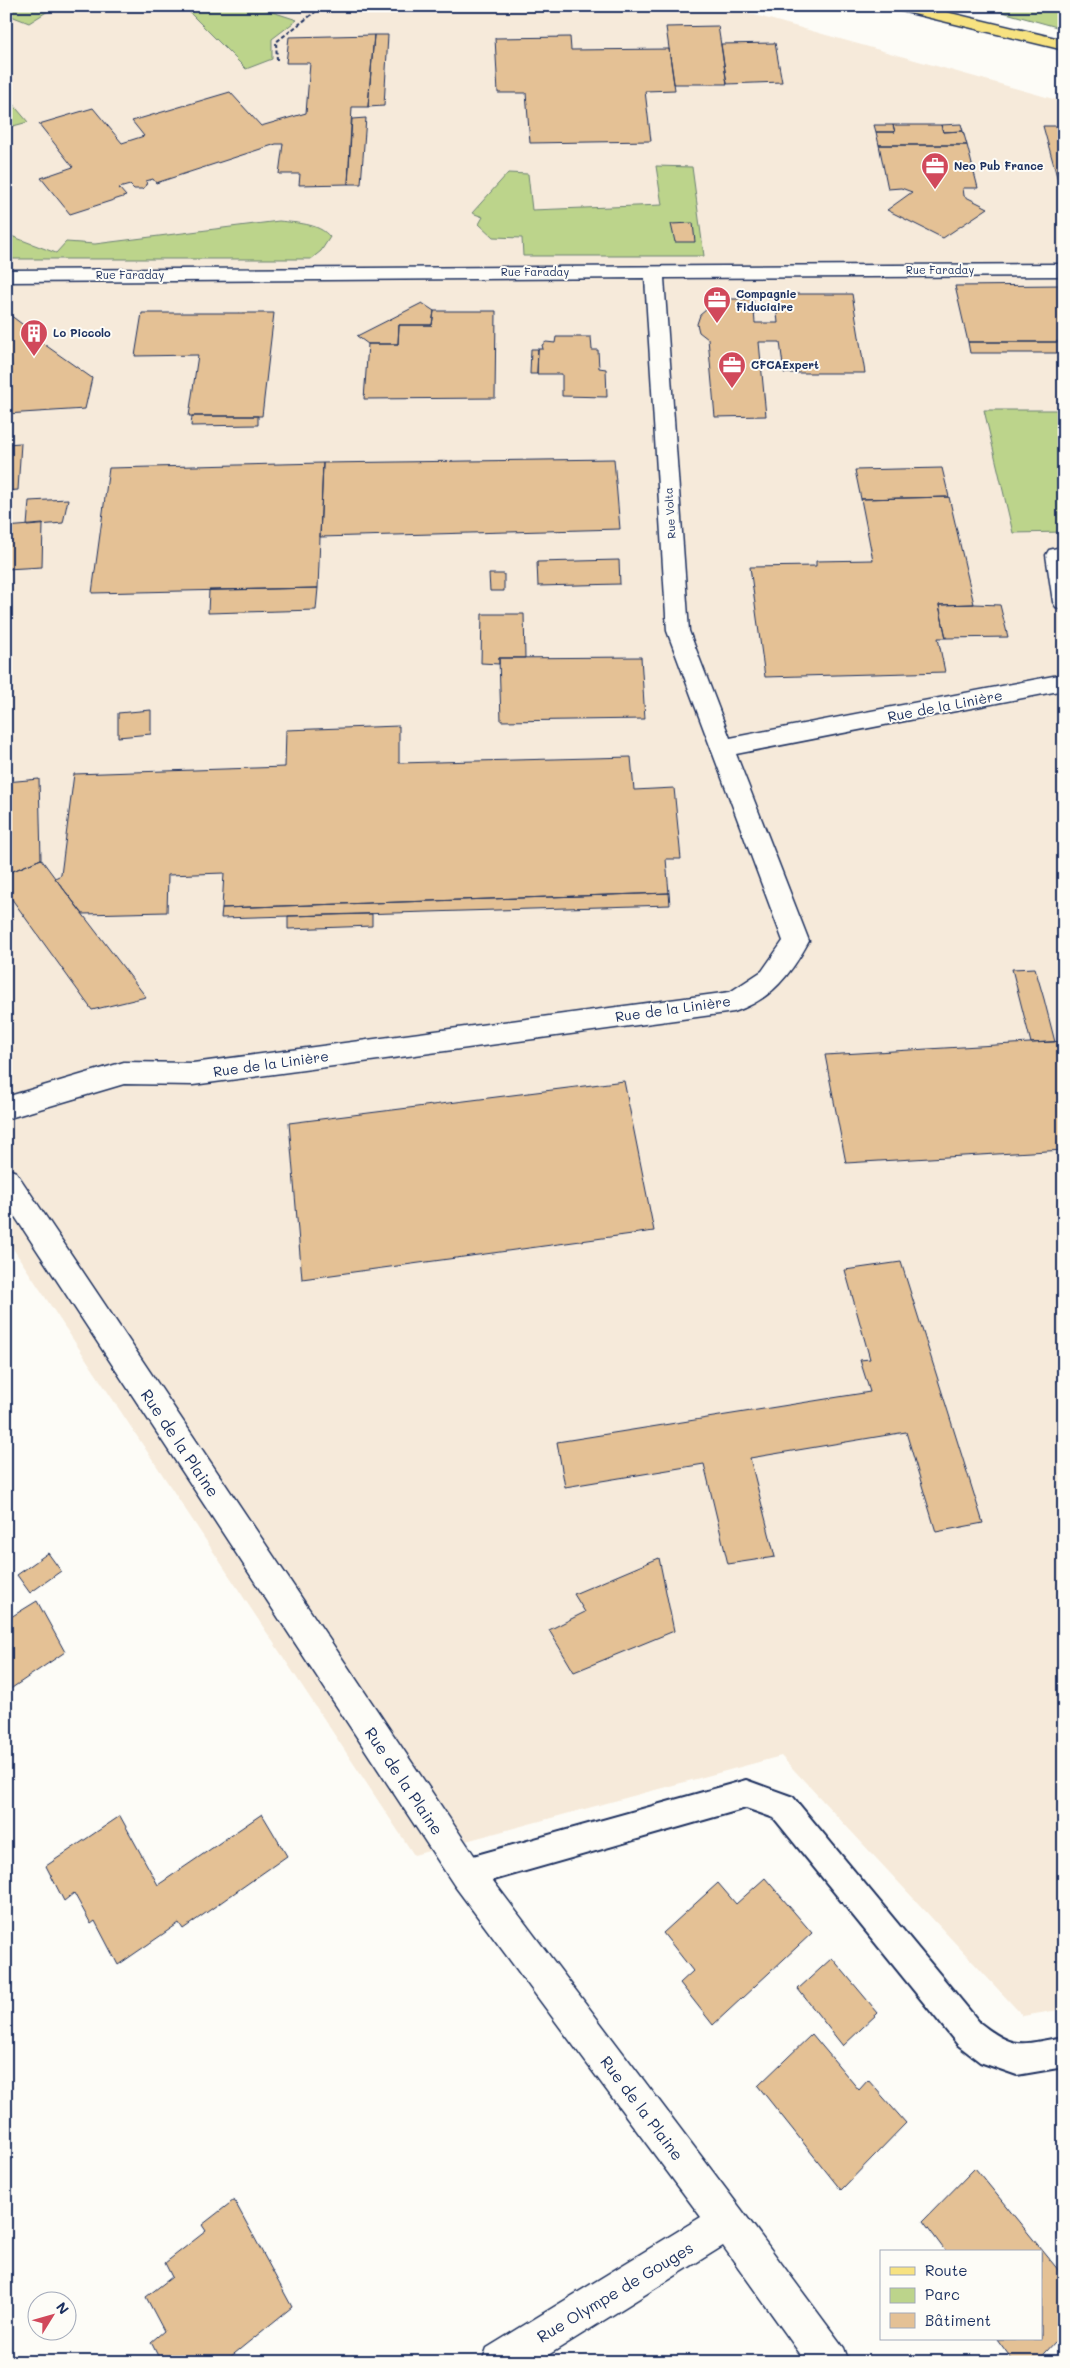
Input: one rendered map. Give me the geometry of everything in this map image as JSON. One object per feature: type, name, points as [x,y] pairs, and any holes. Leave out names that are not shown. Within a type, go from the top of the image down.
[{"type":"main road","points":[[905,7],[1064,45]]},
{"type":"street","name":"Rue Faraday","points":[[6,276],[1064,270]]},
{"type":"street","name":"Rue Volta","points":[[654,271],[678,631],[722,748]]},
{"type":"street","points":[[1060,555],[1064,602]]},
{"type":"street","name":"Rue de la Linière","points":[[6,1108],[124,1073],[193,1074],[734,1002],[760,988],[779,972],[796,941],[722,748],[1064,682]]},
{"type":"street","name":"Rue de la Plaine","points":[[6,1180],[466,1874],[728,2222],[830,2362]]},
{"type":"street","name":"Rue Olympe de Gouges","points":[[501,2362],[728,2222]]},
{"type":"lane","points":[[466,1874],[746,1794],[783,1807],[969,2034],[991,2051],[1017,2060],[1064,2052]]},
{"type":"path","points":[[277,60],[276,42],[323,6]]},
{"type":"shaded area","points":[[6,6],[723,6],[1064,102],[1064,2009],[1023,2016],[781,1756],[414,1855],[6,1238]]},
{"type":"green space","points":[[6,6],[56,6],[29,23],[6,14]]},
{"type":"green space","points":[[183,6],[254,6],[297,20],[272,39],[272,59],[246,69]]},
{"type":"green space","points":[[981,6],[1064,6],[1064,29]]},
{"type":"green space","points":[[6,96],[28,122],[6,128]]},
{"type":"green space","points":[[656,166],[692,167],[704,256],[523,256],[522,238],[493,237],[479,224],[483,217],[472,213],[508,173],[528,174],[532,210],[662,205]]},
{"type":"green space","points":[[279,221],[314,226],[330,237],[321,251],[311,259],[6,259],[6,234],[56,253],[66,242],[95,244]]},
{"type":"green space","points":[[984,410],[1064,410],[1064,532],[1013,533]]},
{"type":"building","points":[[718,26],[727,84],[674,84],[666,27]]},
{"type":"building","points":[[374,35],[388,35],[384,106],[368,107]]},
{"type":"building","points":[[374,35],[368,107],[352,107],[348,184],[299,185],[300,174],[279,174],[283,144],[276,144],[156,183],[153,179],[146,181],[147,185],[142,189],[134,189],[130,185],[119,188],[126,196],[70,214],[41,178],[73,167],[39,124],[93,108],[122,143],[144,136],[132,121],[230,92],[261,126],[306,113],[310,63],[286,63],[289,37]]},
{"type":"building","points":[[570,37],[571,50],[669,49],[675,90],[645,91],[651,141],[530,143],[526,93],[498,93],[495,38]]},
{"type":"building","points":[[775,43],[782,82],[727,84],[721,44]]},
{"type":"building","points":[[366,118],[361,184],[348,184],[352,119]]},
{"type":"building","points":[[961,124],[963,131],[943,132],[941,125]]},
{"type":"building","points":[[874,125],[893,125],[895,132],[876,132]]},
{"type":"building","points":[[893,125],[941,125],[943,132],[963,131],[967,145],[879,145],[876,132],[895,132]]},
{"type":"building","points":[[1043,126],[1064,126],[1064,202]]},
{"type":"building","name":"Neo Pub France","points":[[879,145],[967,145],[978,188],[963,188],[964,196],[988,208],[943,238],[887,210],[912,192],[901,188],[888,189]]},
{"type":"building","points":[[693,223],[695,242],[675,242],[671,224]]},
{"type":"building","points":[[1064,285],[1064,342],[968,342],[955,286]]},
{"type":"building","points":[[775,294],[852,294],[865,373],[784,373],[780,342],[759,342],[766,416],[715,417],[708,339],[699,332],[697,324],[700,315],[706,310],[705,299],[753,299],[755,323],[778,323]]},
{"type":"building","points":[[422,303],[434,311],[432,325],[399,325],[398,344],[368,344],[357,336]]},
{"type":"building","points":[[434,311],[496,311],[495,398],[364,399],[368,344],[398,344],[399,325],[432,325]]},
{"type":"building","name":"Lo Piccolo","points":[[6,312],[34,333],[31,335],[92,378],[85,409],[6,414]]},
{"type":"building","points":[[142,313],[274,313],[262,416],[189,416],[198,355],[135,356]]},
{"type":"building","points":[[556,337],[591,337],[592,350],[598,350],[599,368],[606,369],[607,397],[562,396],[562,374],[537,374],[538,349],[543,349],[542,345],[546,342],[555,343]]},
{"type":"building","points":[[968,342],[1064,342],[1064,353],[970,353]]},
{"type":"building","points":[[531,349],[538,349],[537,374],[530,374]]},
{"type":"building","points":[[192,416],[258,416],[258,425],[191,426]]},
{"type":"building","points":[[21,443],[18,490],[6,491],[6,444]]},
{"type":"building","points":[[614,459],[620,529],[320,537],[323,463]]},
{"type":"building","points":[[323,463],[318,588],[92,593],[109,468]]},
{"type":"building","points":[[942,468],[949,497],[861,499],[855,470]]},
{"type":"building","points":[[949,497],[974,604],[939,605],[946,638],[938,638],[945,672],[765,677],[750,567],[816,566],[816,561],[873,560],[861,499]]},
{"type":"building","points":[[68,499],[63,523],[27,526],[29,501]]},
{"type":"building","points":[[43,524],[42,567],[6,569],[6,527]]},
{"type":"building","points":[[619,560],[620,584],[538,586],[537,562]]},
{"type":"building","points":[[489,574],[504,574],[504,591],[490,591]]},
{"type":"building","points":[[318,588],[316,610],[208,613],[209,590]]},
{"type":"building","points":[[939,605],[1000,605],[1008,637],[946,638]]},
{"type":"building","points":[[482,614],[524,614],[525,658],[499,658],[499,664],[481,663]]},
{"type":"building","points":[[641,657],[645,719],[501,721],[499,658]]},
{"type":"building","points":[[151,710],[151,734],[118,737],[118,713]]},
{"type":"building","points":[[399,726],[399,763],[631,757],[634,790],[674,788],[681,859],[666,859],[669,893],[222,908],[224,873],[168,875],[167,912],[83,914],[55,878],[61,875],[74,774],[285,767],[286,730]]},
{"type":"building","points":[[39,779],[41,859],[6,874],[6,782]]},
{"type":"building","points":[[41,859],[146,997],[92,1010],[6,891],[6,874]]},
{"type":"building","points":[[669,893],[670,905],[221,918],[222,908]]},
{"type":"building","points":[[372,914],[372,926],[288,929],[288,916]]},
{"type":"building","points":[[1035,968],[1055,1042],[1031,1043],[1012,969]]},
{"type":"building","points":[[1064,1041],[1064,1150],[846,1163],[825,1055]]},
{"type":"building","points":[[624,1081],[654,1231],[302,1279],[289,1123]]},
{"type":"building","points":[[901,1262],[983,1523],[936,1532],[906,1432],[750,1458],[775,1557],[728,1564],[704,1464],[565,1487],[557,1442],[870,1392],[860,1360],[870,1359],[845,1270]]},
{"type":"building","points":[[48,1553],[61,1571],[30,1593],[17,1575]]},
{"type":"building","points":[[659,1558],[674,1631],[574,1672],[549,1630],[585,1612],[574,1594]]},
{"type":"building","points":[[37,1601],[65,1652],[6,1692],[6,1620]]},
{"type":"building","points":[[262,1814],[287,1856],[183,1929],[179,1923],[118,1965],[95,1921],[91,1924],[74,1893],[64,1901],[46,1866],[120,1816],[158,1885]]},
{"type":"building","points":[[765,1878],[812,1933],[713,2025],[680,1983],[693,1971],[663,1933],[718,1883],[736,1904]]},
{"type":"building","points":[[832,1958],[878,2013],[843,2046],[798,1989]]},
{"type":"building","points":[[812,2034],[859,2090],[868,2080],[906,2123],[841,2190],[758,2086]]},
{"type":"building","points":[[975,2168],[1042,2250],[945,2250],[923,2221]]},
{"type":"building","points":[[234,2200],[292,2307],[224,2362],[161,2362],[151,2342],[164,2331],[146,2297],[172,2277],[165,2263],[206,2231],[202,2225]]},
{"type":"building","points":[[1042,2250],[1064,2277],[1064,2332],[1037,2362],[1014,2362],[998,2340],[1042,2340]]},
{"type":"place","name":"Neo Pub France","points":[[935,190]]},
{"type":"place","name":"Compagnie Fiduciaire","points":[[717,324]]},
{"type":"place","name":"Lo Piccolo","points":[[34,357]]},
{"type":"place","name":"CFCAExpert","points":[[732,389]]}]
